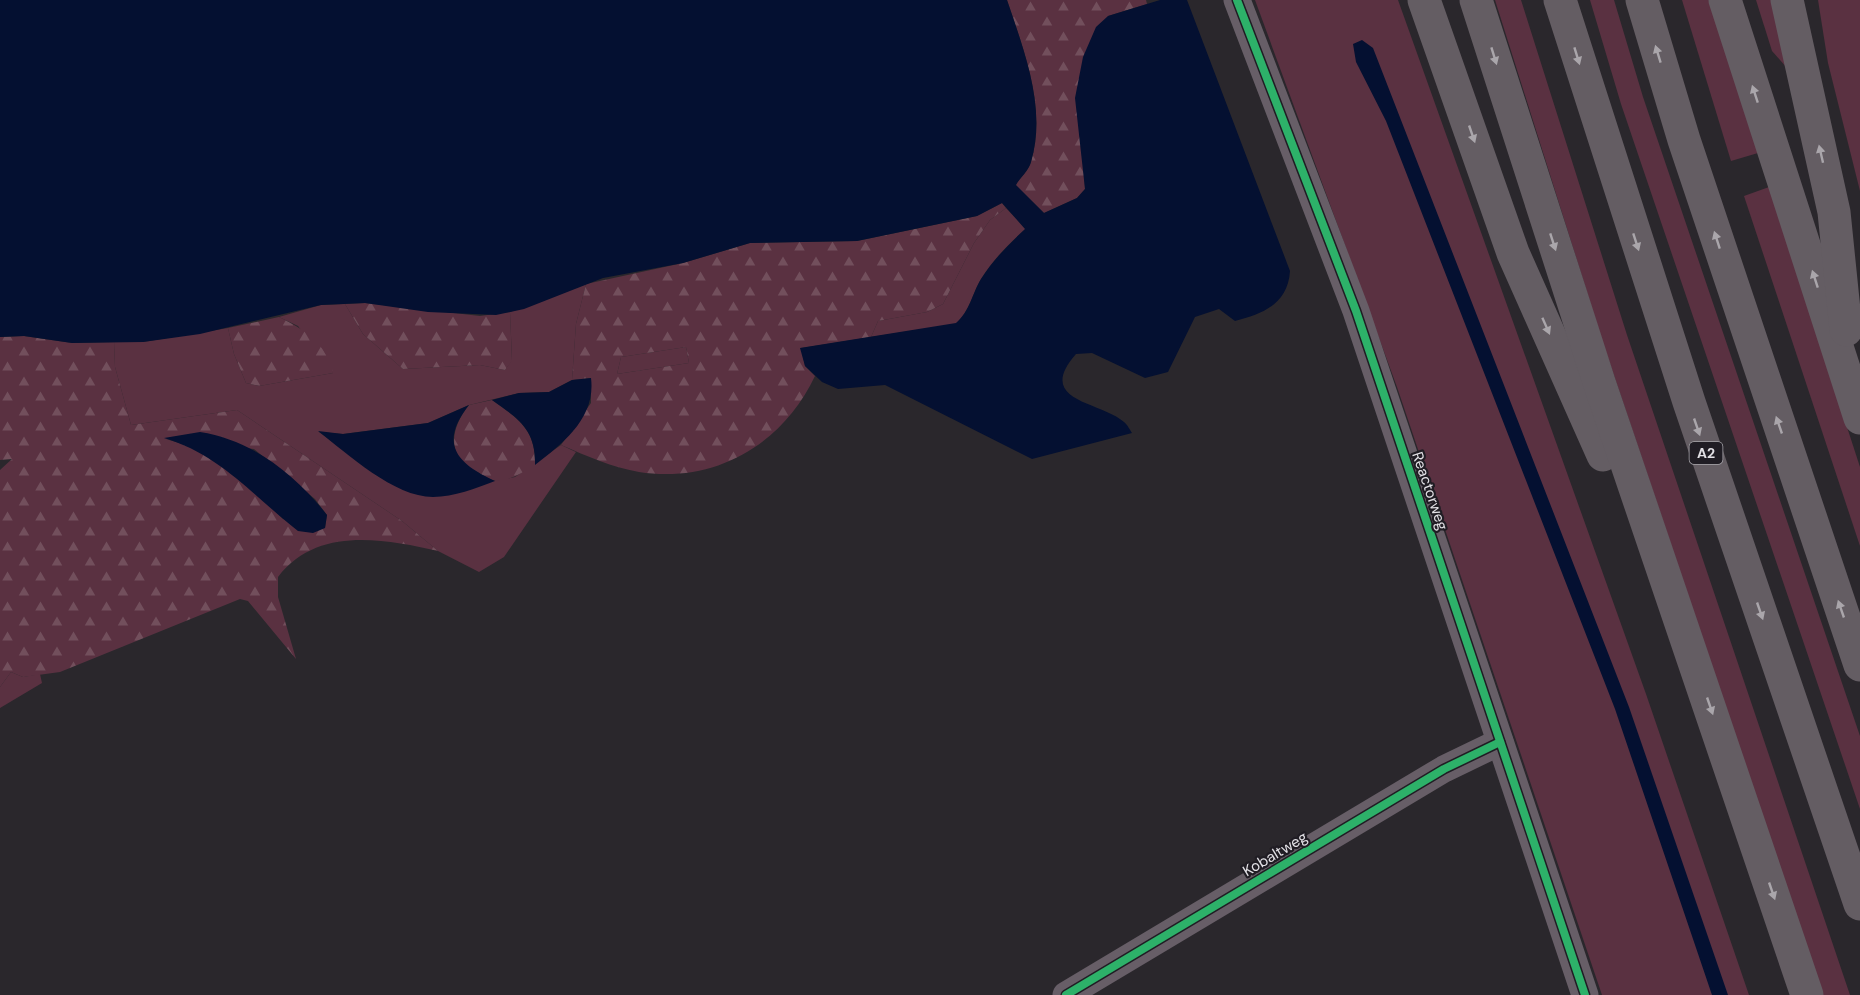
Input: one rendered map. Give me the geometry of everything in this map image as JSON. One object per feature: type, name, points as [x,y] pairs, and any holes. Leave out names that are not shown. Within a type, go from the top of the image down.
[{"type":"highway","points":[[1424,0],[1513,253],[1691,651]]},
{"type":"highway","points":[[1476,0],[1599,382],[1807,995]]},
{"type":"highway","name":"A2","points":[[1560,0],[1685,390],[1860,904]]},
{"type":"highway","points":[[1642,0],[1684,140],[1860,665]]},
{"type":"highway","points":[[1725,0],[1856,406]]},
{"type":"highway","points":[[1787,0],[1834,212],[1856,406]]},
{"type":"street","name":"Reactorweg","points":[[1237,0],[1356,310],[1585,995]]},
{"type":"street","name":"Kobaltweg","points":[[1066,995],[1444,769],[1500,742]]},
{"type":"green space","points":[[1007,0],[1146,0],[1147,4],[1108,16],[1083,153],[1085,189],[1077,198],[1044,213],[1015,185],[1031,162],[1036,121],[1035,100],[1026,59]]},
{"type":"green space","points":[[1255,0],[1398,0],[1646,694],[1749,995],[1602,995],[1397,387]]},
{"type":"green space","points":[[1495,0],[1521,0],[1627,335],[1850,995],[1823,995],[1603,343]]},
{"type":"green space","points":[[1590,0],[1614,0],[1643,97],[1860,736],[1860,809],[1621,104]]},
{"type":"green space","points":[[1682,0],[1709,0],[1758,153],[1731,161]]},
{"type":"green space","points":[[1756,0],[1771,0],[1787,68],[1772,51]]},
{"type":"green space","points":[[1818,0],[1860,0],[1860,191],[1828,63]]},
{"type":"green space","points":[[1769,187],[1860,467],[1860,546],[1744,196]]},
{"type":"green space","points":[[1002,203],[1006,208],[990,220],[974,243],[943,304],[927,312],[878,321],[871,337],[801,348],[805,366],[815,376],[785,421],[744,454],[720,465],[694,472],[667,474],[639,472],[619,467],[561,445],[591,403],[591,378],[572,380],[576,324],[586,284],[683,263],[750,243],[857,241],[977,216]],"holes":[[[686,347],[689,363],[617,374],[621,357]]]},
{"type":"green space","points":[[1006,208],[1026,229],[991,265],[981,279],[965,314],[956,324],[871,337],[878,321],[927,312],[943,304],[974,243],[990,220]]},
{"type":"green space","points":[[586,284],[576,324],[572,380],[549,392],[519,393],[469,405],[428,423],[343,434],[319,432],[381,478],[495,481],[515,477],[561,445],[576,452],[504,557],[479,572],[438,551],[402,521],[237,410],[131,425],[115,367],[114,342],[143,342],[228,328],[234,354],[246,383],[259,386],[333,373],[298,326],[279,317],[321,305],[345,304],[363,334],[403,369],[480,365],[505,370],[512,360],[510,312]]},
{"type":"green space","points":[[365,303],[480,316],[510,312],[512,361],[505,370],[480,365],[403,369],[363,334],[345,304]]},
{"type":"green space","points":[[279,317],[305,332],[320,346],[326,354],[333,373],[259,386],[246,383],[234,354],[228,328]]},
{"type":"green space","points":[[24,336],[72,343],[114,342],[115,367],[131,425],[237,410],[402,521],[438,551],[396,543],[352,540],[332,543],[312,550],[294,561],[278,577],[278,597],[296,659],[248,601],[240,599],[60,672],[23,677],[11,672],[0,687],[0,470],[12,459],[0,460],[0,337]],"holes":[[[166,439],[254,449],[315,499],[327,515],[325,528],[283,519],[264,500],[217,462],[189,446]]]},
{"type":"green space","points":[[686,347],[689,363],[617,374],[621,357]]},
{"type":"green space","points":[[492,400],[524,427],[529,434],[535,453],[535,465],[516,476],[501,481],[492,480],[468,467],[460,459],[454,442],[458,424],[469,405]]},
{"type":"green space","points":[[11,672],[23,677],[40,674],[42,683],[0,708],[0,687]]},
{"type":"water","points":[[0,0],[1007,0],[1026,59],[1035,100],[1035,142],[1031,162],[1016,185],[1044,213],[1077,198],[1085,189],[1075,98],[1083,57],[1096,27],[1108,16],[1160,0],[1187,0],[1290,271],[1288,282],[1279,299],[1265,311],[1256,315],[1235,321],[1219,309],[1195,317],[1168,372],[1145,378],[1092,353],[1076,354],[1065,370],[1063,382],[1067,391],[1076,398],[1114,415],[1125,423],[1132,433],[1032,459],[885,385],[838,389],[822,382],[805,366],[800,348],[956,323],[965,313],[986,272],[1025,229],[1002,203],[977,216],[857,241],[750,243],[683,263],[603,278],[524,309],[496,315],[428,312],[365,303],[321,305],[200,334],[143,342],[72,343],[24,336],[0,337]]},
{"type":"water","points":[[1362,40],[1373,48],[1629,707],[1728,995],[1712,995],[1615,709],[1386,121],[1356,62],[1353,44]]},
{"type":"water","points":[[591,378],[588,405],[576,428],[557,448],[535,465],[535,453],[524,426],[492,400],[519,393],[549,392],[572,380]]},
{"type":"water","points":[[469,405],[455,430],[456,450],[470,467],[495,481],[449,495],[433,497],[403,490],[372,473],[318,431],[343,434],[428,423]]},
{"type":"water","points":[[200,432],[237,443],[271,461],[301,486],[327,515],[325,528],[313,533],[298,531],[220,466],[184,445],[164,438]]},
{"type":"cycle path","points":[[1237,0],[1356,311],[1585,995]]},
{"type":"cycle path","points":[[1066,995],[1444,769],[1500,742]]}]
